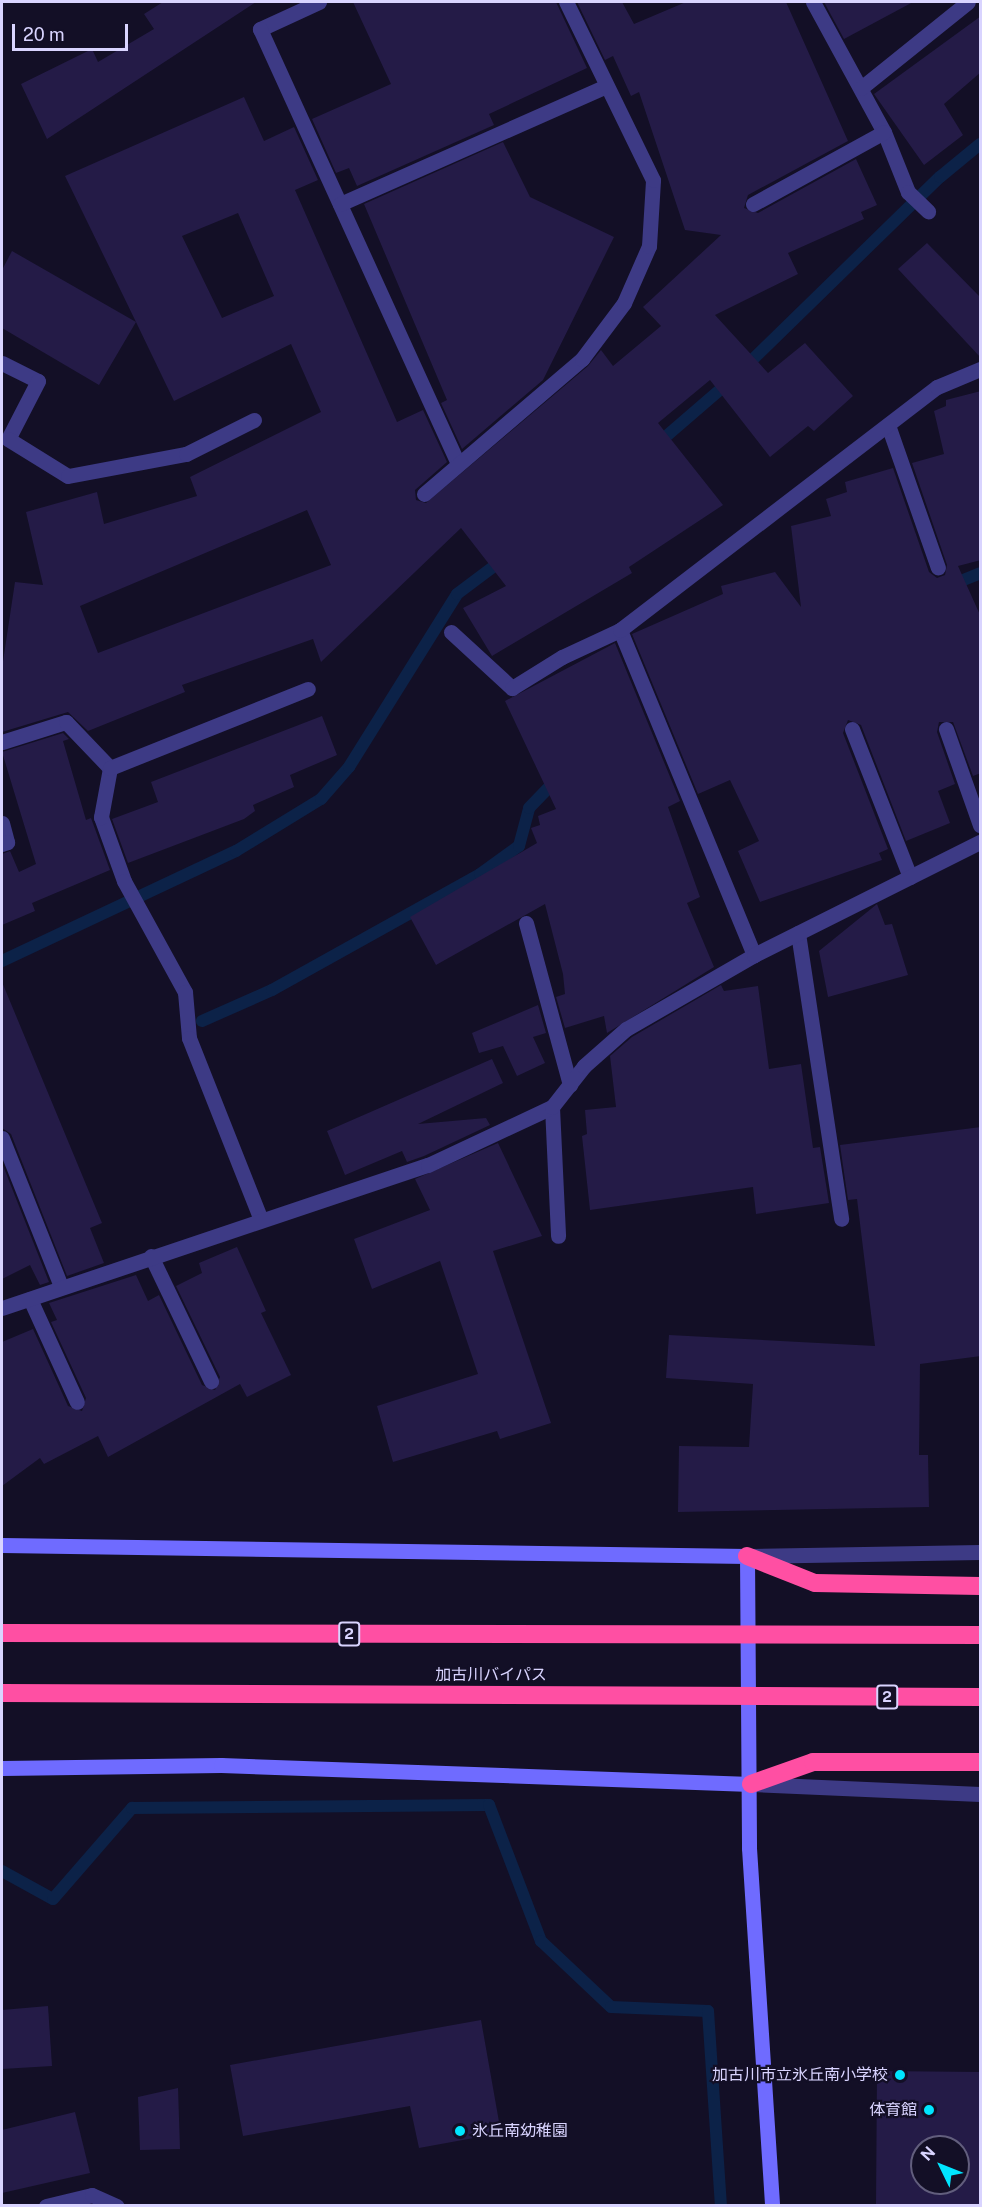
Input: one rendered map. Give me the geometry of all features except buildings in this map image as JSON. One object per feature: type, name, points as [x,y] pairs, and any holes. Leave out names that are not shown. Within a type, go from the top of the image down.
[{"type":"highway","points":[[747,1556],[816,1583],[981,1586]]},
{"type":"highway","name":"2","points":[[2,1633],[981,1635]]},
{"type":"highway","name":"加古川バイパス","points":[[2,1693],[981,1697]]},
{"type":"highway","points":[[751,1784],[813,1762],[981,1762]]},
{"type":"street","points":[[319,2],[260,29],[458,463]]},
{"type":"street","points":[[424,494],[582,359],[624,303],[649,246],[653,180],[566,2]]},
{"type":"street","points":[[813,2],[884,132],[908,192],[928,211]]},
{"type":"street","points":[[861,88],[968,2]]},
{"type":"street","points":[[340,204],[606,86]]},
{"type":"street","points":[[753,204],[884,132]]},
{"type":"street","points":[[2,363],[38,381],[8,439],[68,476],[186,454],[254,420]]},
{"type":"street","points":[[451,632],[512,688],[562,657],[620,630],[937,387],[981,369]]},
{"type":"street","points":[[888,425],[938,568]]},
{"type":"street","points":[[620,630],[754,955]]},
{"type":"street","points":[[110,768],[308,689]]},
{"type":"street","points":[[2,742],[66,722],[110,768]]},
{"type":"street","points":[[852,729],[910,877]]},
{"type":"street","points":[[946,729],[981,825]]},
{"type":"street","points":[[110,768],[101,817],[123,881],[185,992],[189,1038],[261,1220]]},
{"type":"street","points":[[2,823],[7,842],[2,844]]},
{"type":"street","points":[[2,1308],[61,1286],[428,1165],[552,1107],[570,1085],[626,1029],[754,955],[981,842]]},
{"type":"street","points":[[526,923],[570,1085]]},
{"type":"street","points":[[798,933],[841,1219]]},
{"type":"street","points":[[552,1107],[558,1236]]},
{"type":"street","points":[[2,1138],[61,1286]]},
{"type":"street","points":[[151,1256],[211,1382]]},
{"type":"street","points":[[30,1299],[77,1402]]},
{"type":"street","points":[[2,1545],[747,1556],[981,1552]]},
{"type":"street","points":[[747,1556],[751,1784],[749,1848],[772,2205]]},
{"type":"street","points":[[2,1768],[221,1765],[981,1794]]},
{"type":"street","points":[[46,2205],[92,2195],[117,2205]]},
{"type":"waterway","points":[[744,368],[940,177],[980,144]]},
{"type":"waterway","points":[[656,445],[729,382]]},
{"type":"waterway","points":[[2,961],[236,851],[321,799],[349,767],[457,594],[505,558]]},
{"type":"waterway","points":[[951,585],[980,573]]},
{"type":"waterway","points":[[202,1021],[272,990],[480,874],[519,846],[529,808],[558,778]]},
{"type":"waterway","points":[[2,1871],[53,1899],[132,1808],[489,1805],[541,1941],[611,2007],[708,2011],[721,2206]]},
{"type":"place","name":"加古川市立氷丘南小学校","points":[[900,2075]]},
{"type":"place","name":"体育館","points":[[929,2110]]},
{"type":"place","name":"氷丘南幼稚園","points":[[460,2131]]}]
